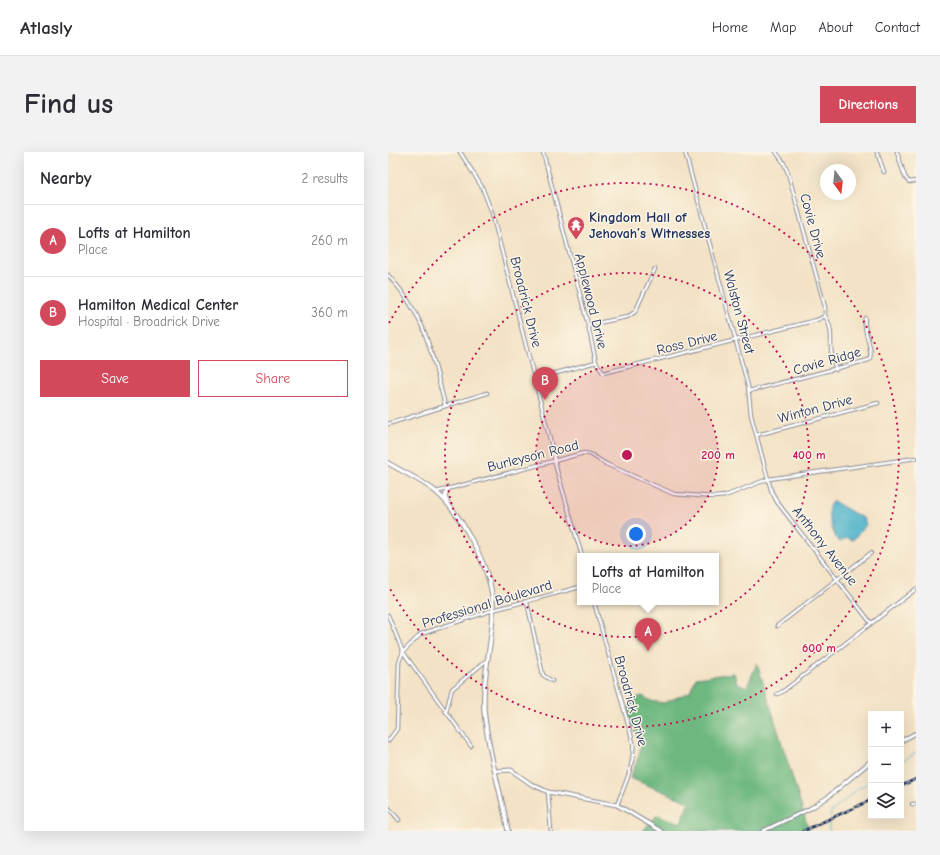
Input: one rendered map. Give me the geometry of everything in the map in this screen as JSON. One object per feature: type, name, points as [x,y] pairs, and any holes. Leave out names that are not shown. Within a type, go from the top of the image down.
[{"type":"main road","points":[[388,463],[436,492],[448,505],[461,524],[482,564],[489,582],[493,610],[484,687],[484,710],[508,831]]},
{"type":"main road","points":[[448,488],[445,497],[448,505]]},
{"type":"street","name":"Broadrick Drive","points":[[460,152],[482,187],[489,203],[555,460],[581,553]]},
{"type":"street","name":"Applewood Drive","points":[[543,152],[588,325],[596,362]]},
{"type":"street","name":"Walston Street","points":[[686,152],[749,391],[751,415],[768,478]]},
{"type":"street","name":"Covie Drive","points":[[776,152],[784,163],[788,173],[825,307],[825,316]]},
{"type":"street","points":[[876,152],[884,172]]},
{"type":"street","points":[[897,152],[904,177],[909,182],[916,181]]},
{"type":"street","points":[[588,325],[627,317],[636,312],[655,269]]},
{"type":"street","points":[[388,275],[411,303],[424,328],[445,405]]},
{"type":"street","points":[[825,316],[830,327],[832,338],[831,348],[836,370]]},
{"type":"street","name":"Ross Drive","points":[[596,362],[602,373],[736,341],[817,320],[825,316]]},
{"type":"street","name":"Covie Ridge","points":[[749,391],[836,370],[864,362],[871,358],[864,327],[865,318]]},
{"type":"street","points":[[535,380],[596,362]]},
{"type":"street","points":[[388,424],[418,416],[445,405],[488,393]]},
{"type":"street","name":"Winton Drive","points":[[757,435],[878,403]]},
{"type":"street","name":"Burleyson Road","points":[[436,492],[555,460],[587,453],[606,464],[665,491],[682,495],[726,496],[768,478],[916,458]]},
{"type":"street","name":"Anthony Avenue","points":[[768,478],[777,502],[871,623]]},
{"type":"street","points":[[777,626],[871,553]]},
{"type":"street","name":"Professional Boulevard","points":[[403,652],[422,634],[493,610],[577,588]]},
{"type":"street","points":[[777,694],[782,692],[916,589]]},
{"type":"street","points":[[527,602],[544,675],[552,681]]},
{"type":"street","name":"Broadrick Drive","points":[[595,605],[633,742],[634,755],[632,768],[617,804]]},
{"type":"street","points":[[388,615],[403,652],[471,746]]},
{"type":"street","points":[[388,741],[397,728],[399,662],[403,652]]},
{"type":"street","points":[[446,712],[452,689],[488,659]]},
{"type":"street","points":[[904,739],[916,733]]},
{"type":"street","points":[[763,831],[810,808],[828,797],[868,764]]},
{"type":"street","points":[[496,771],[511,770],[531,784],[548,792],[617,804],[661,831]]},
{"type":"street","points":[[548,792],[551,831]]},
{"type":"street","points":[[388,807],[398,820]]},
{"type":"green space","points":[[757,663],[809,831],[643,831],[657,815],[681,823],[689,802],[630,778],[638,758],[640,747],[630,718],[630,705],[634,700],[642,696],[651,701],[664,703],[690,692],[696,678],[734,673],[737,683],[747,687]]},
{"type":"water","points":[[832,502],[835,502],[864,519],[866,525],[853,540],[846,538],[840,542],[837,540],[831,526],[828,510]]},
{"type":"waterway","points":[[904,760],[916,753]]},
{"type":"waterway","points":[[830,817],[831,812],[859,788],[868,783]]},
{"type":"waterway","points":[[829,821],[829,831]]},
{"type":"railway","points":[[904,785],[916,779]]},
{"type":"railway","points":[[803,831],[868,801]]},
{"type":"place","name":"Kingdom Hall of Jehovah’s Witnesses","points":[[576,240]]},
{"type":"place","name":"Hamilton Medical Center","points":[[545,400]]},
{"type":"place","name":"Lofts at Hamilton","points":[[648,651]]}]
